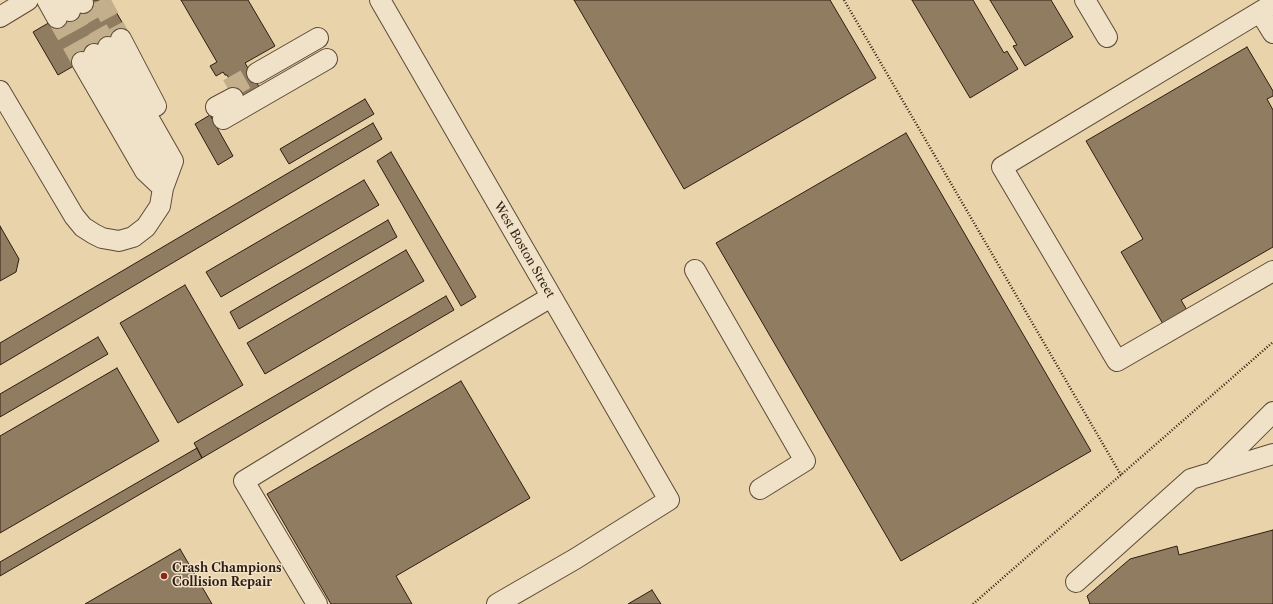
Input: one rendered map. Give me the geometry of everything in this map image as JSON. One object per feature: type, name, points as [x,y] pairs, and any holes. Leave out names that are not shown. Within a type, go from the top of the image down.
[{"type":"street","points":[[0,16],[28,0]]},
{"type":"street","points":[[47,0],[71,6]]},
{"type":"street","name":"West Boston Street","points":[[380,0],[668,500],[575,559],[497,604]]},
{"type":"street","points":[[1085,0],[1107,37]]},
{"type":"street","points":[[1273,33],[1267,8],[1002,167],[1117,361],[1273,271]]},
{"type":"street","points":[[222,102],[323,48],[259,77]]},
{"type":"street","points":[[0,91],[74,216],[83,227],[102,238],[119,241],[133,237],[146,227],[160,206],[163,188],[173,161],[101,50],[145,171],[163,188]]},
{"type":"street","points":[[695,270],[805,461],[760,489]]},
{"type":"street","points":[[317,604],[244,481],[380,398],[552,297]]},
{"type":"street","points":[[1214,472],[1273,412]]},
{"type":"street","points":[[1076,582],[1191,479],[1273,454]]},
{"type":"path","points":[[844,0],[1121,475]]},
{"type":"path","points":[[973,604],[1273,342]]},
{"type":"building","points":[[88,0],[109,0],[129,34],[58,75],[33,32]]},
{"type":"building","points":[[181,0],[248,0],[275,46],[245,63],[261,90],[242,101],[227,75],[223,72],[216,76],[210,66],[217,62]]},
{"type":"building","points":[[574,0],[830,0],[876,78],[684,189]]},
{"type":"building","points":[[912,0],[973,0],[1004,53],[1007,51],[1018,69],[970,98]]},
{"type":"building","points":[[990,0],[1051,0],[1073,37],[1025,66],[1013,46],[1017,45]]},
{"type":"building","points":[[1247,47],[1273,91],[1273,96],[1267,99],[1273,110],[1273,247],[1181,300],[1187,310],[1163,324],[1121,252],[1143,239],[1086,141]]},
{"type":"building","points":[[365,99],[374,114],[289,164],[280,149]]},
{"type":"building","points":[[210,115],[233,156],[218,165],[195,124]]},
{"type":"building","points":[[373,123],[382,139],[0,365],[0,343]]},
{"type":"building","points":[[906,133],[1091,451],[901,561],[716,243]]},
{"type":"building","points":[[391,152],[476,297],[461,306],[377,161]]},
{"type":"building","points":[[364,180],[379,205],[221,297],[206,272]]},
{"type":"building","points":[[388,220],[397,237],[239,329],[230,312]]},
{"type":"building","points":[[0,226],[19,259],[16,272],[0,281]]},
{"type":"building","points":[[406,250],[424,281],[265,374],[247,343]]},
{"type":"building","points":[[185,285],[243,385],[178,423],[120,323]]},
{"type":"building","points":[[446,296],[454,310],[202,458],[194,443]]},
{"type":"building","points":[[98,337],[108,354],[0,417],[0,394]]},
{"type":"building","points":[[117,368],[159,441],[0,533],[0,436]]},
{"type":"building","points":[[461,381],[530,498],[396,576],[412,604],[331,604],[267,494]]},
{"type":"building","points":[[197,448],[202,458],[0,576],[0,562]]},
{"type":"building","points":[[1273,530],[1273,604],[1090,604],[1087,596],[1130,559],[1177,546],[1179,555]]},
{"type":"building","name":"Crash Champions Collision Repair","points":[[180,549],[212,604],[85,604]]},
{"type":"building","points":[[652,590],[661,604],[628,604]]},
{"type":"tunnel","points":[[100,0],[121,39]]},
{"type":"tunnel","points":[[83,3],[108,47]]},
{"type":"tunnel","points":[[70,11],[94,54]]},
{"type":"tunnel","points":[[57,18],[82,62]]},
{"type":"tunnel","points":[[228,89],[257,73]]},
{"type":"place","name":"Crash Champions Collision Repair","points":[[164,576]]}]
